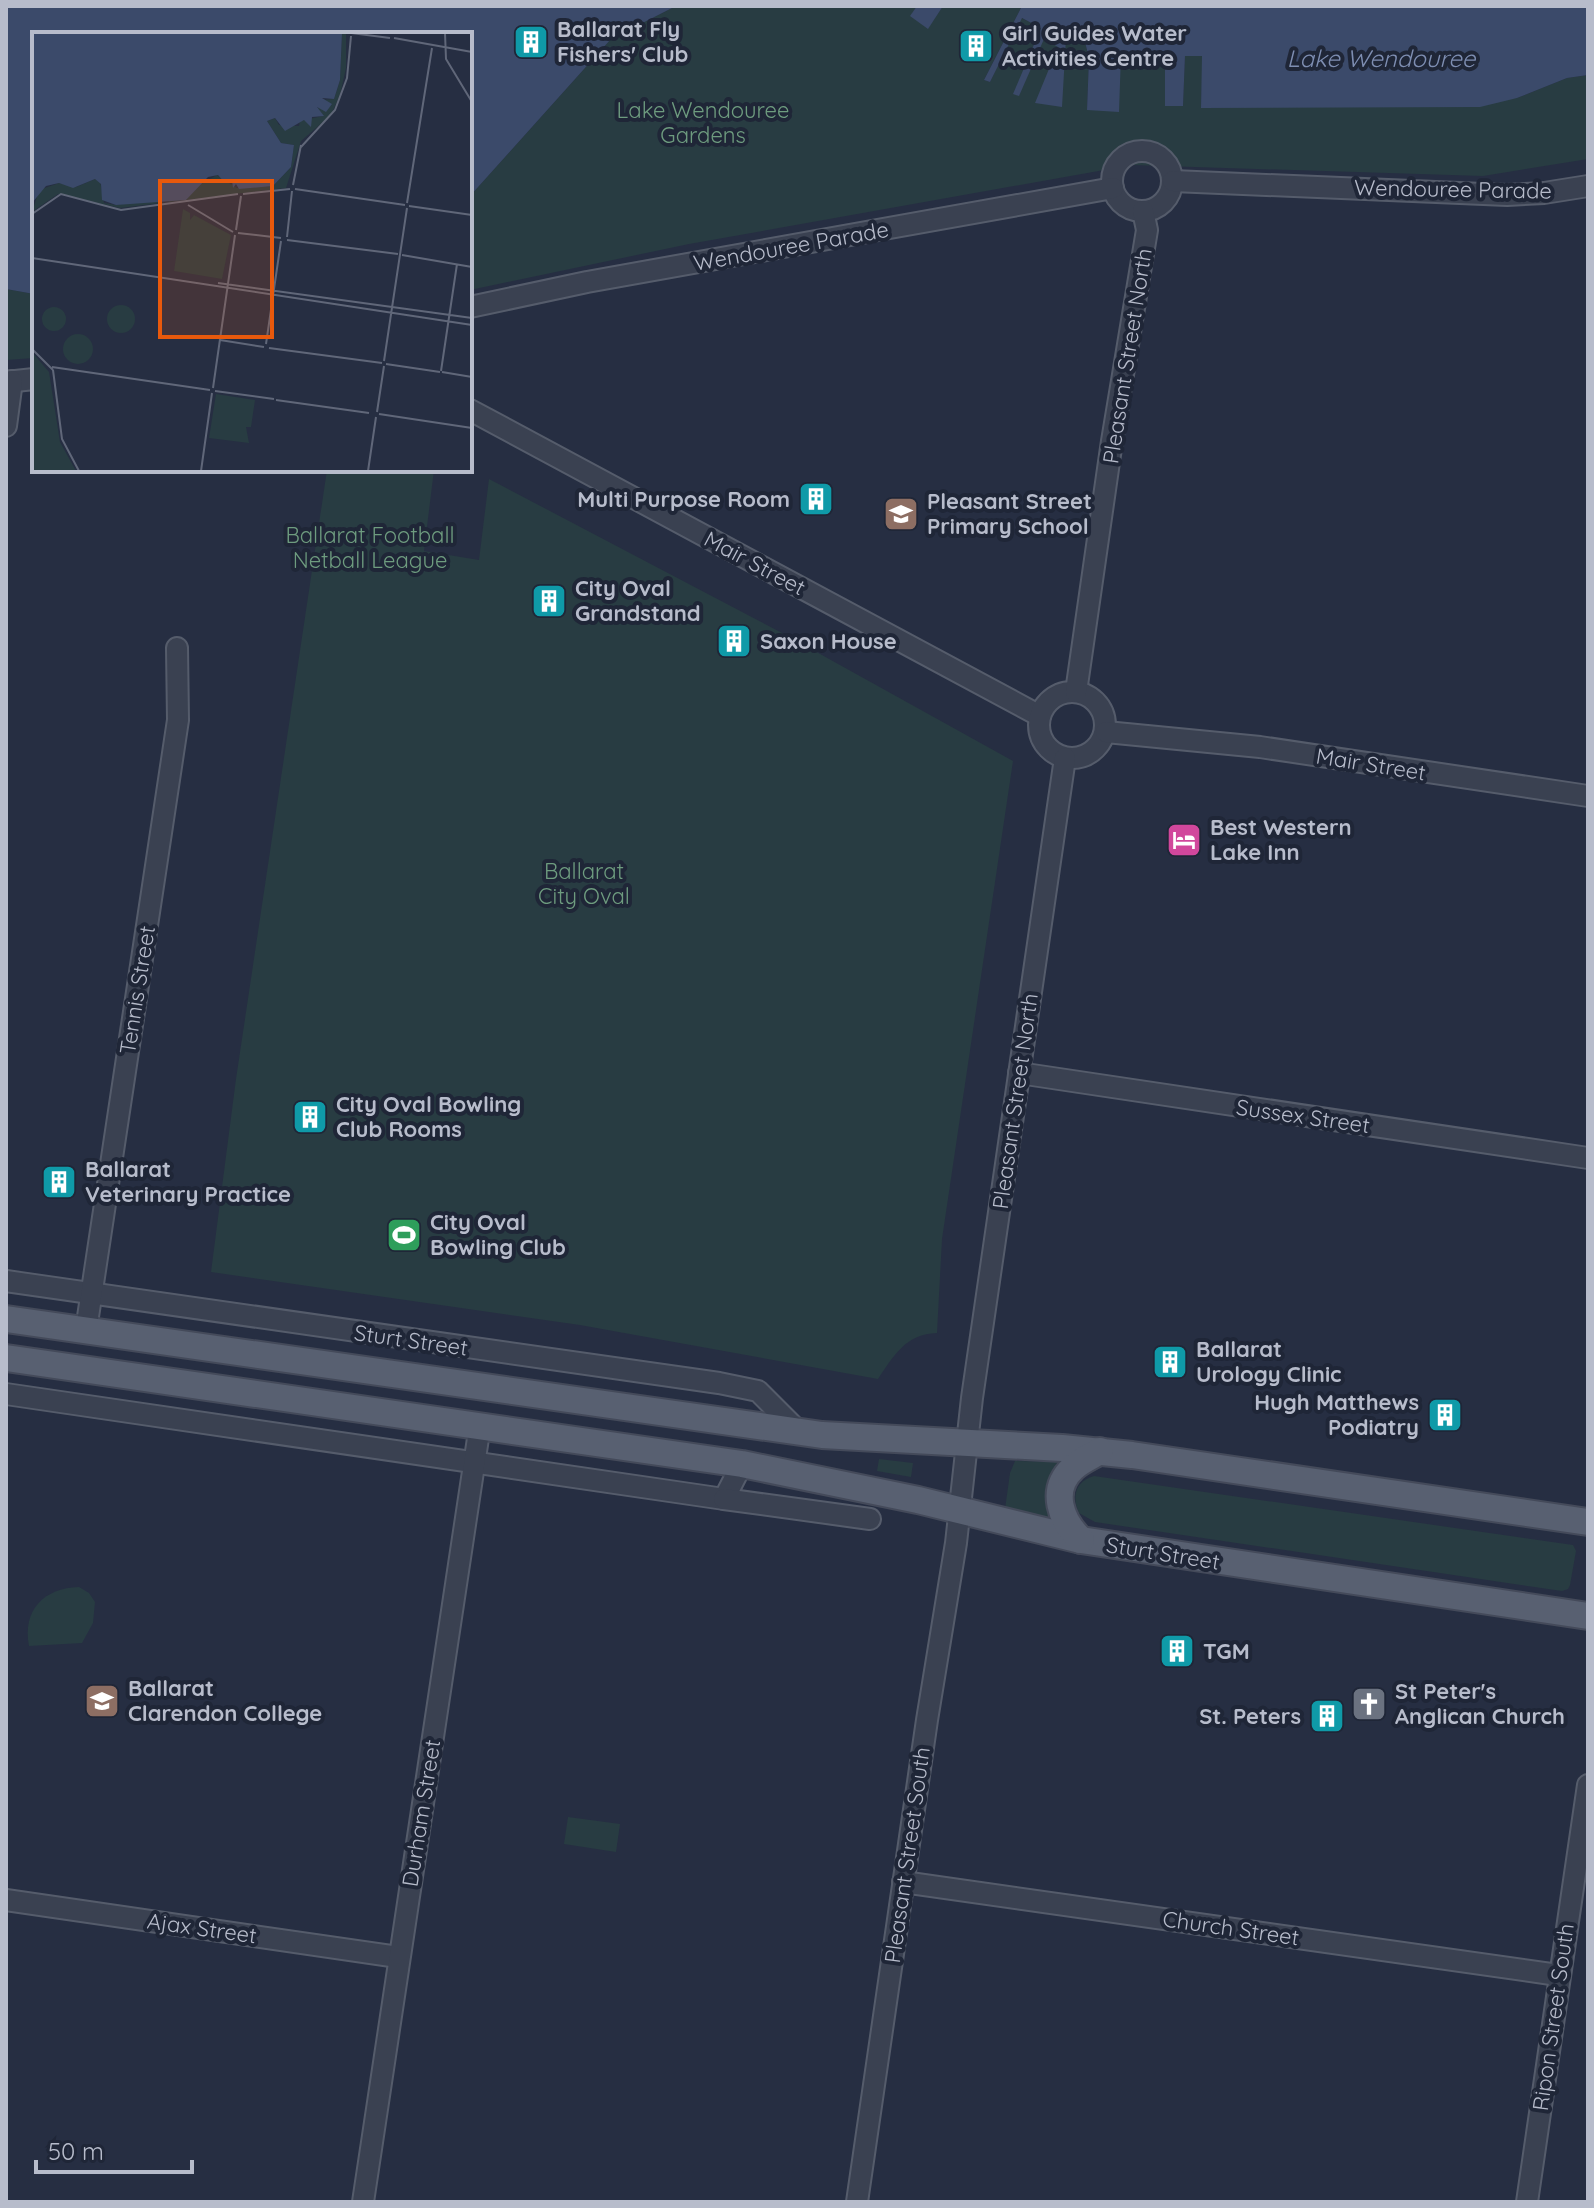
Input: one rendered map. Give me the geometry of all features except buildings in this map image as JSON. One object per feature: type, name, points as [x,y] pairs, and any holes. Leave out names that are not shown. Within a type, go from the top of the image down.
[{"type":"main road","name":"Sturt Street","points":[[6,1319],[799,1432],[1100,1451],[1588,1522]]},
{"type":"main road","name":"Sturt Street","points":[[6,1358],[742,1464],[831,1480],[1081,1540],[1588,1616]]},
{"type":"main road","points":[[1081,1540],[1065,1521],[1060,1492],[1062,1483],[1073,1468],[1100,1451]]},
{"type":"street","points":[[1138,151],[1158,155],[1171,171],[1171,192],[1155,209],[1143,211],[1124,205],[1113,188],[1115,168],[1129,154],[1138,151]]},
{"type":"street","name":"Wendouree Parade","points":[[1173,181],[1507,195],[1588,186]]},
{"type":"street","name":"Wendouree Parade","points":[[472,307],[587,282],[1113,188]]},
{"type":"street","name":"Pleasant Street North","points":[[1076,692],[1147,230],[1143,211]]},
{"type":"street","points":[[6,426],[9,382],[32,379]]},
{"type":"street","name":"Mair Street","points":[[472,411],[1040,716]]},
{"type":"street","name":"Tennis Street","points":[[86,1330],[178,720],[177,648]]},
{"type":"street","points":[[1076,692],[1087,695],[1101,707],[1106,718],[1106,732],[1094,752],[1078,759],[1065,758],[1054,754],[1043,743],[1039,732],[1040,716],[1053,698],[1076,692]]},
{"type":"street","name":"Mair Street","points":[[1106,732],[1260,747],[1588,796]]},
{"type":"street","name":"Pleasant Street North","points":[[958,1509],[1065,758]]},
{"type":"street","name":"Sussex Street","points":[[1019,1073],[1588,1158]]},
{"type":"street","name":"Sturt Street","points":[[6,1281],[719,1383],[758,1391],[799,1432]]},
{"type":"street","points":[[6,1394],[870,1519]]},
{"type":"street","name":"Durham Street","points":[[363,2202],[480,1425]]},
{"type":"street","points":[[724,1499],[742,1464]]},
{"type":"street","name":"Pleasant Street South","points":[[857,2202],[956,1543],[958,1509]]},
{"type":"street","name":"Ripon Street South","points":[[1527,2202],[1588,1785]]},
{"type":"street","name":"Church Street","points":[[903,1882],[1558,1975]]},
{"type":"street","name":"Ajax Street","points":[[6,1900],[398,1957]]},
{"type":"green space","name":"Lake Wendouree Gardens","points":[[676,6],[917,6],[911,16],[928,28],[943,6],[1022,6],[984,80],[990,82],[1021,18],[1041,27],[1019,95],[1043,39],[1059,46],[1066,38],[1084,38],[1089,58],[1087,109],[1121,54],[1166,55],[1165,106],[1183,105],[1185,55],[1203,55],[1201,108],[1517,98],[1567,78],[1588,75],[1588,159],[1483,176],[1132,165],[689,244],[472,290],[472,194],[611,39]]},
{"type":"green space","points":[[6,289],[32,294],[32,358],[6,360]]},
{"type":"green space","name":"Ballarat City Oval","points":[[327,472],[434,472],[424,551],[479,560],[489,479],[784,634],[1013,761],[942,1239],[937,1333],[917,1337],[902,1347],[878,1379],[580,1325],[211,1272],[236,1079]]},
{"type":"green space","points":[[879,1459],[913,1463],[911,1477],[877,1471]]},
{"type":"green space","points":[[1015,1461],[1066,1462],[1056,1521],[1005,1509],[1010,1473]]},
{"type":"green space","points":[[1094,1476],[1573,1545],[1576,1551],[1570,1585],[1562,1591],[1095,1522],[1079,1513],[1075,1501],[1079,1485]]},
{"type":"green space","points":[[79,1587],[89,1593],[95,1602],[93,1623],[82,1643],[29,1646],[29,1622],[38,1603],[55,1592]]},
{"type":"green space","points":[[568,1817],[620,1824],[616,1852],[564,1844]]},
{"type":"water","points":[[6,6],[676,6],[611,39],[472,194],[472,32],[32,32],[32,294],[6,289]]},
{"type":"water","points":[[917,6],[943,6],[928,29],[910,16]]},
{"type":"water","name":"Lake Wendouree","points":[[1022,6],[1588,6],[1588,75],[1567,78],[1517,98],[1480,107],[1201,108],[1202,56],[1185,56],[1183,106],[1165,106],[1165,55],[1121,54],[1119,112],[1087,110],[1089,58],[1084,38],[1066,38],[1062,107],[1035,103],[1058,47],[1044,39],[1019,96],[1013,94],[1041,28],[1022,18],[990,82],[984,80]]},
{"type":"place","name":"Ballarat Fly Fishers' Club","points":[[531,42]]},
{"type":"place","name":"Girl Guides Water Activities Centre","points":[[976,46]]},
{"type":"place","name":"Multi Purpose Room","points":[[816,499]]},
{"type":"place","name":"Pleasant Street Primary School","points":[[901,514]]},
{"type":"place","name":"City Oval Grandstand","points":[[549,601]]},
{"type":"place","name":"Saxon House","points":[[734,641]]},
{"type":"place","name":"Best Western Lake Inn","points":[[1184,840]]},
{"type":"place","name":"City Oval Bowling Club Rooms","points":[[310,1117]]},
{"type":"place","name":"Ballarat Veterinary Practice","points":[[59,1182]]},
{"type":"place","name":"City Oval Bowling Club","points":[[404,1235]]},
{"type":"place","name":"Ballarat Urology Clinic","points":[[1170,1362]]},
{"type":"place","name":"Hugh Matthews Podiatry","points":[[1445,1415]]},
{"type":"place","name":"TGM","points":[[1177,1651]]},
{"type":"place","name":"Ballarat Clarendon College","points":[[102,1701]]},
{"type":"place","name":"St Peter's Anglican Church","points":[[1369,1704]]},
{"type":"place","name":"St. Peters","points":[[1327,1716]]},
{"type":"park label","name":"Ballarat Football Netball League","points":[[370,548]]}]
